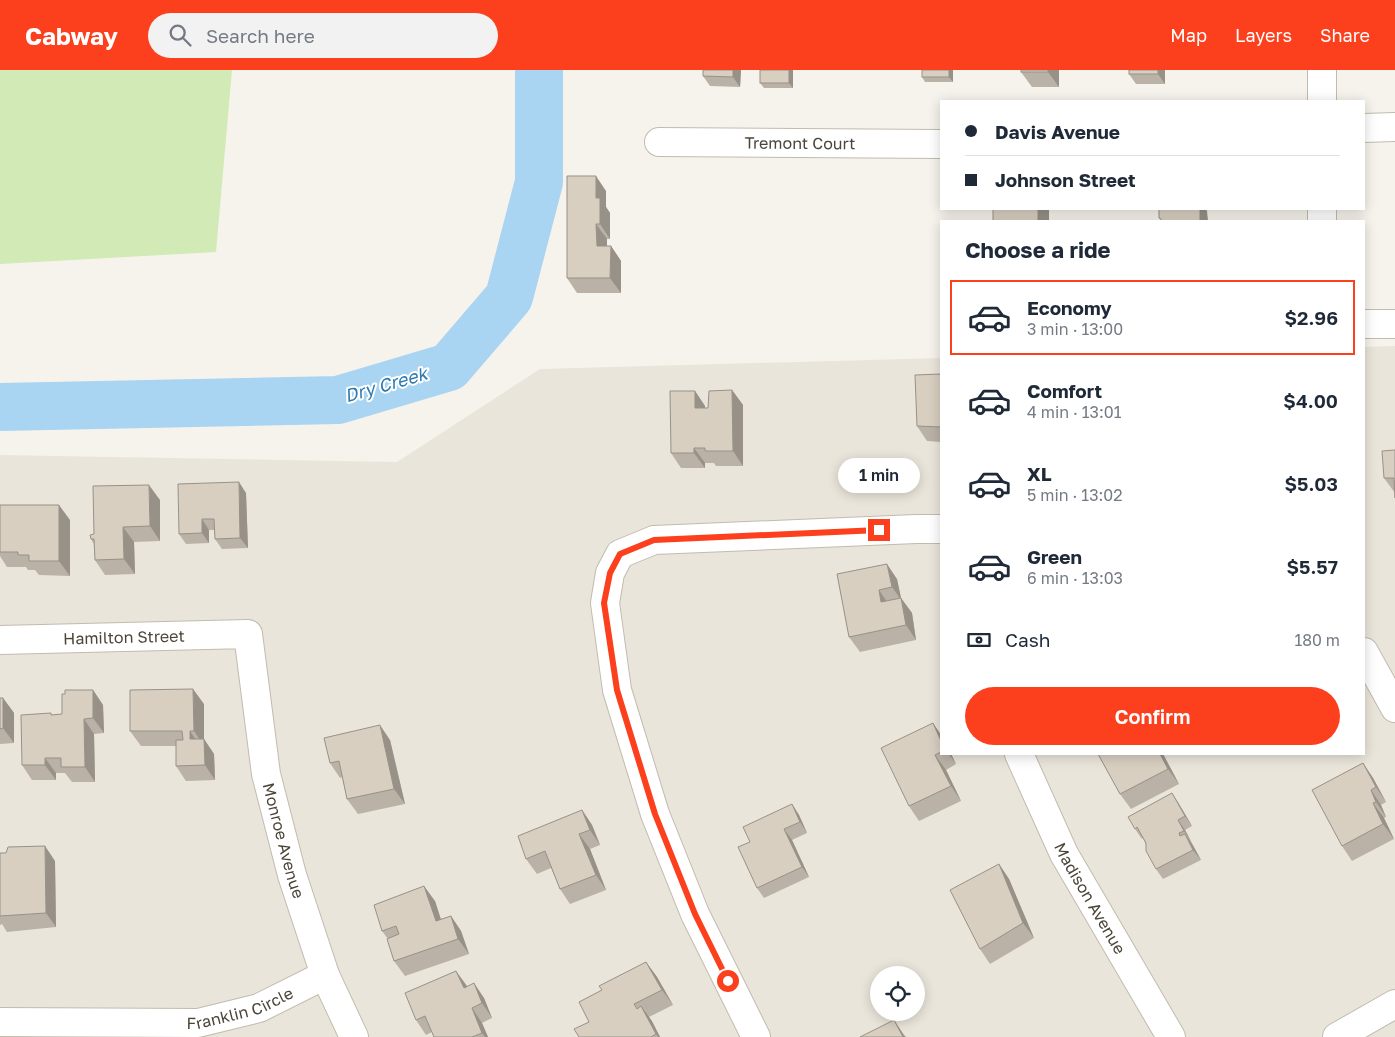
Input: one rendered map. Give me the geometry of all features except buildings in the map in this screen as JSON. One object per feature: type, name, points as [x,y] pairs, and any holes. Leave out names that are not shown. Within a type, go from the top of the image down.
[{"type":"street","points":[[1322,70],[1322,100]]},
{"type":"street","points":[[1365,128],[1395,127]]},
{"type":"street","name":"Tremont Court","points":[[659,142],[940,144]]},
{"type":"street","points":[[1365,324],[1395,324]]},
{"type":"street","points":[[756,1037],[695,914],[655,814],[617,690],[604,603],[610,573],[620,554],[654,540],[940,529]]},
{"type":"street","name":"Hamilton Street","points":[[0,640],[248,634]]},
{"type":"street","name":"Monroe Avenue","points":[[248,634],[266,774],[292,875],[325,975],[354,1037]]},
{"type":"street","points":[[1365,654],[1395,708]]},
{"type":"street","name":"Madison Avenue","points":[[1019,755],[1064,854],[1171,1037]]},
{"type":"street","name":"Franklin Circle","points":[[0,1022],[198,1023],[258,1008],[325,975]]},
{"type":"street","points":[[1336,1037],[1395,1004]]},
{"type":"shaded area","points":[[1395,346],[1395,1037],[0,1037],[0,455],[397,462],[540,369],[940,358],[940,755],[1365,755],[1365,347]]},
{"type":"green space","points":[[0,70],[232,70],[216,252],[0,264]]},
{"type":"waterway","name":"Dry Creek","points":[[0,407],[338,400],[449,367],[509,297],[539,182],[539,70]]},
{"type":"route","points":[[728,981],[695,914],[655,814],[617,690],[604,603],[610,573],[620,554],[654,540],[879,530]]}]
